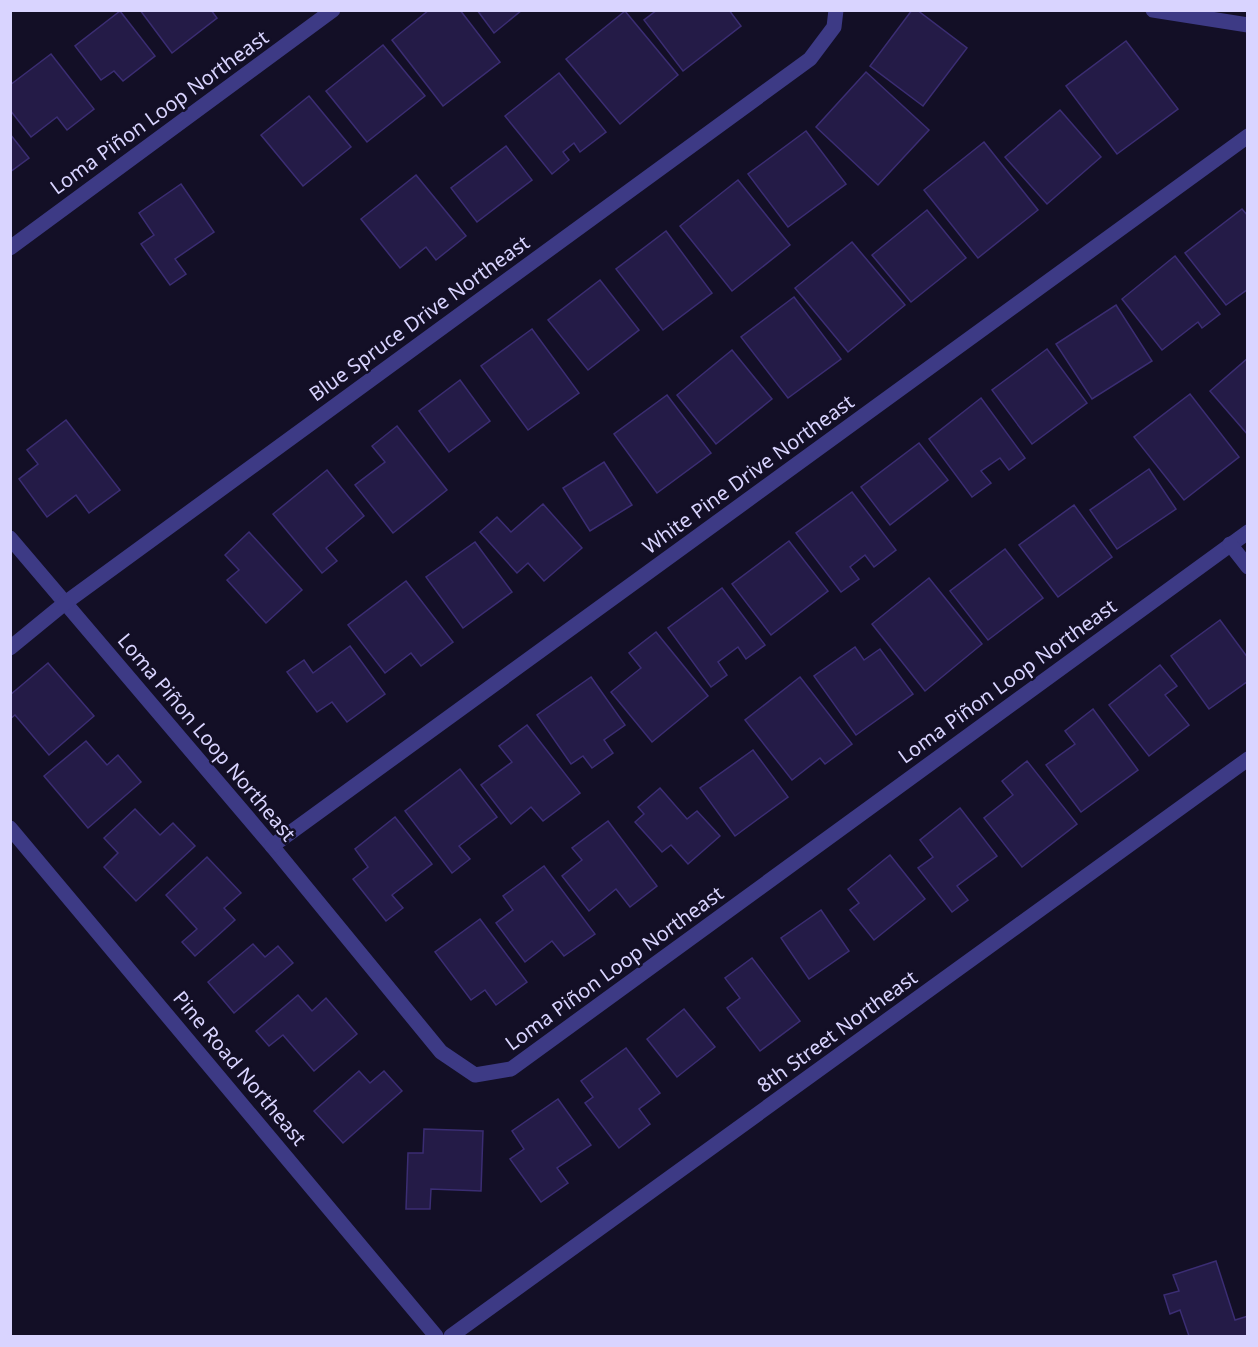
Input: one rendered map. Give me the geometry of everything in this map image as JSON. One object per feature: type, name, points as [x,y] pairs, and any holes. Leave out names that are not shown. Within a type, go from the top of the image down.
[{"type":"street","name":"Loma Piñon Loop Northeast","points":[[10,248],[333,10]]},
{"type":"street","name":"Blue Spruce Drive Northeast","points":[[10,648],[65,603],[810,59],[834,27],[836,10]]},
{"type":"street","points":[[1153,10],[1248,25]]},
{"type":"street","name":"White Pine Drive Northeast","points":[[272,846],[1248,136]]},
{"type":"street","name":"Loma Piñon Loop Northeast","points":[[10,538],[272,846],[441,1052],[475,1075],[511,1069],[1248,532]]},
{"type":"street","points":[[1230,544],[1248,567]]},
{"type":"street","name":"8th Street Northeast","points":[[451,1336],[1248,759]]},
{"type":"street","name":"Pine Road Northeast","points":[[10,828],[436,1336]]},
{"type":"building","points":[[140,10],[211,10],[217,18],[172,53]]},
{"type":"building","points":[[429,10],[460,10],[500,62],[443,106],[392,40]]},
{"type":"building","points":[[477,10],[522,10],[494,33]]},
{"type":"building","points":[[657,10],[729,10],[741,26],[683,71],[644,20]]},
{"type":"building","points":[[912,10],[917,10],[967,48],[923,106],[870,66]]},
{"type":"building","points":[[120,11],[155,56],[123,81],[114,71],[101,80],[75,46]]},
{"type":"building","points":[[625,11],[678,75],[620,124],[566,59]]},
{"type":"building","points":[[1126,41],[1178,109],[1117,154],[1066,86]]},
{"type":"building","points":[[383,45],[425,96],[367,142],[326,91]]},
{"type":"building","points":[[51,54],[94,109],[67,130],[57,117],[31,137],[10,110],[10,85]]},
{"type":"building","points":[[866,72],[929,130],[878,185],[816,127]]},
{"type":"building","points":[[559,73],[606,132],[580,152],[574,143],[563,152],[569,160],[552,174],[505,116]]},
{"type":"building","points":[[309,96],[351,147],[303,186],[261,135]]},
{"type":"building","points":[[1060,110],[1101,157],[1047,204],[1005,157]]},
{"type":"building","points":[[806,131],[846,184],[788,227],[748,174]]},
{"type":"building","points":[[10,134],[29,158],[10,172]]},
{"type":"building","points":[[984,142],[1038,210],[978,258],[924,190]]},
{"type":"building","points":[[506,146],[532,180],[477,222],[451,188]]},
{"type":"building","points":[[416,175],[466,236],[436,260],[426,247],[400,268],[361,219]]},
{"type":"building","points":[[738,180],[790,245],[732,291],[680,226]]},
{"type":"building","points":[[181,184],[214,232],[175,259],[186,274],[170,285],[141,244],[154,235],[139,213]]},
{"type":"building","points":[[1242,209],[1248,216],[1248,289],[1226,305],[1185,253]]},
{"type":"building","points":[[927,210],[966,258],[911,302],[872,255]]},
{"type":"building","points":[[666,231],[712,293],[663,330],[616,269]]},
{"type":"building","points":[[852,242],[905,305],[848,352],[795,288]]},
{"type":"building","points":[[1175,256],[1220,314],[1202,328],[1198,322],[1162,350],[1122,299]]},
{"type":"building","points":[[600,280],[639,330],[588,370],[548,320]]},
{"type":"building","points":[[794,297],[841,359],[788,398],[741,337]]},
{"type":"building","points":[[1116,305],[1152,361],[1092,399],[1056,344]]},
{"type":"building","points":[[532,329],[579,393],[528,430],[481,366]]},
{"type":"building","points":[[1047,349],[1087,403],[1032,444],[992,390]]},
{"type":"building","points":[[732,350],[772,399],[716,444],[677,395]]},
{"type":"building","points":[[1248,358],[1248,435],[1210,391]]},
{"type":"building","points":[[460,380],[490,421],[449,452],[419,411]]},
{"type":"building","points":[[1190,394],[1239,457],[1184,500],[1134,437]]},
{"type":"building","points":[[667,395],[711,453],[657,493],[614,434]]},
{"type":"building","points":[[981,398],[1025,458],[1009,470],[1000,458],[981,471],[991,483],[972,497],[929,439]]},
{"type":"building","points":[[66,420],[120,490],[89,513],[76,495],[47,517],[19,479],[38,464],[27,450]]},
{"type":"building","points":[[397,426],[447,490],[393,533],[355,485],[385,462],[372,446]]},
{"type":"building","points":[[919,443],[948,480],[890,525],[861,487]]},
{"type":"building","points":[[604,462],[632,505],[590,531],[563,488]]},
{"type":"building","points":[[1149,469],[1176,509],[1117,549],[1090,510]]},
{"type":"building","points":[[327,470],[364,516],[326,548],[337,561],[322,573],[273,514]]},
{"type":"building","points":[[852,492],[896,550],[874,567],[865,555],[850,567],[859,579],[841,592],[796,533]]},
{"type":"building","points":[[543,504],[582,548],[544,581],[528,563],[517,573],[480,532],[497,517],[511,532]]},
{"type":"building","points":[[1074,505],[1112,557],[1058,597],[1019,545]]},
{"type":"building","points":[[249,532],[302,590],[266,623],[227,580],[239,570],[225,555]]},
{"type":"building","points":[[789,541],[828,591],[771,635],[732,584]]},
{"type":"building","points":[[475,542],[512,592],[463,628],[426,577]]},
{"type":"building","points":[[1005,549],[1043,598],[988,640],[950,591]]},
{"type":"building","points":[[929,578],[982,644],[925,691],[872,624]]},
{"type":"building","points":[[406,581],[453,642],[421,666],[411,653],[385,673],[348,625]]},
{"type":"building","points":[[722,588],[765,645],[746,659],[738,647],[718,662],[727,675],[711,687],[668,628]]},
{"type":"building","points":[[1220,620],[1248,658],[1248,681],[1209,709],[1171,656]]},
{"type":"building","points":[[656,632],[708,696],[652,742],[611,692],[641,668],[629,653]]},
{"type":"building","points":[[350,646],[385,694],[347,722],[332,702],[317,712],[287,672],[304,660],[313,673]]},
{"type":"building","points":[[855,647],[864,660],[880,649],[913,694],[856,735],[814,676]]},
{"type":"building","points":[[48,663],[94,716],[49,755],[15,715],[10,719],[10,695]]},
{"type":"building","points":[[1160,665],[1177,686],[1165,695],[1189,725],[1149,756],[1109,705]]},
{"type":"building","points":[[591,677],[625,725],[604,740],[613,753],[592,768],[583,756],[571,764],[537,715]]},
{"type":"building","points":[[800,677],[852,744],[825,764],[820,758],[792,780],[745,720]]},
{"type":"building","points":[[1093,709],[1138,770],[1081,812],[1046,765],[1075,744],[1065,731]]},
{"type":"building","points":[[527,725],[580,793],[543,821],[531,807],[511,824],[481,785],[512,762],[499,746]]},
{"type":"building","points":[[86,741],[107,765],[118,755],[141,782],[88,828],[44,776]]},
{"type":"building","points":[[753,750],[788,797],[735,836],[700,788]]},
{"type":"building","points":[[1027,761],[1077,824],[1022,867],[984,818],[1013,795],[1002,781]]},
{"type":"building","points":[[460,769],[497,817],[459,846],[470,859],[452,873],[405,811]]},
{"type":"building","points":[[660,788],[687,819],[697,811],[720,836],[688,864],[671,845],[662,852],[635,822],[644,814],[638,807]]},
{"type":"building","points":[[960,808],[997,856],[957,886],[968,900],[952,912],[918,868],[933,857],[920,840]]},
{"type":"building","points":[[135,809],[160,835],[173,823],[195,846],[136,901],[104,867],[118,853],[104,838]]},
{"type":"building","points":[[395,817],[432,864],[392,895],[403,908],[386,921],[353,879],[368,867],[355,849]]},
{"type":"building","points":[[608,821],[657,886],[630,907],[616,889],[589,911],[562,876],[582,860],[572,848]]},
{"type":"building","points":[[890,855],[925,899],[874,940],[850,910],[859,903],[848,889]]},
{"type":"building","points":[[207,857],[241,893],[224,908],[235,920],[195,956],[182,942],[197,929],[166,895]]},
{"type":"building","points":[[544,866],[595,934],[564,956],[552,941],[525,962],[496,923],[513,910],[503,896]]},
{"type":"building","points":[[821,910],[849,951],[809,979],[781,938]]},
{"type":"building","points":[[480,919],[527,982],[496,1005],[485,990],[471,1000],[435,952]]},
{"type":"building","points":[[253,944],[265,957],[278,946],[293,963],[234,1013],[208,982]]},
{"type":"building","points":[[752,958],[800,1021],[760,1051],[727,1008],[740,998],[725,978]]},
{"type":"building","points":[[298,995],[312,1011],[326,998],[357,1034],[314,1071],[283,1035],[269,1046],[256,1031]]},
{"type":"building","points":[[684,1009],[715,1047],[677,1077],[647,1039]]},
{"type":"building","points":[[626,1048],[660,1093],[639,1109],[650,1124],[619,1148],[585,1103],[593,1097],[581,1081]]},
{"type":"building","points":[[359,1071],[370,1083],[384,1071],[402,1091],[343,1143],[314,1111]]},
{"type":"building","points":[[558,1099],[591,1145],[557,1168],[568,1183],[541,1202],[510,1159],[524,1149],[512,1131]]},
{"type":"building","points":[[424,1129],[483,1131],[481,1191],[431,1189],[430,1209],[406,1209],[408,1153],[423,1153]]},
{"type":"building","points":[[1216,1261],[1235,1320],[1248,1316],[1248,1336],[1189,1336],[1180,1310],[1170,1314],[1164,1295],[1179,1291],[1173,1275]]}]
